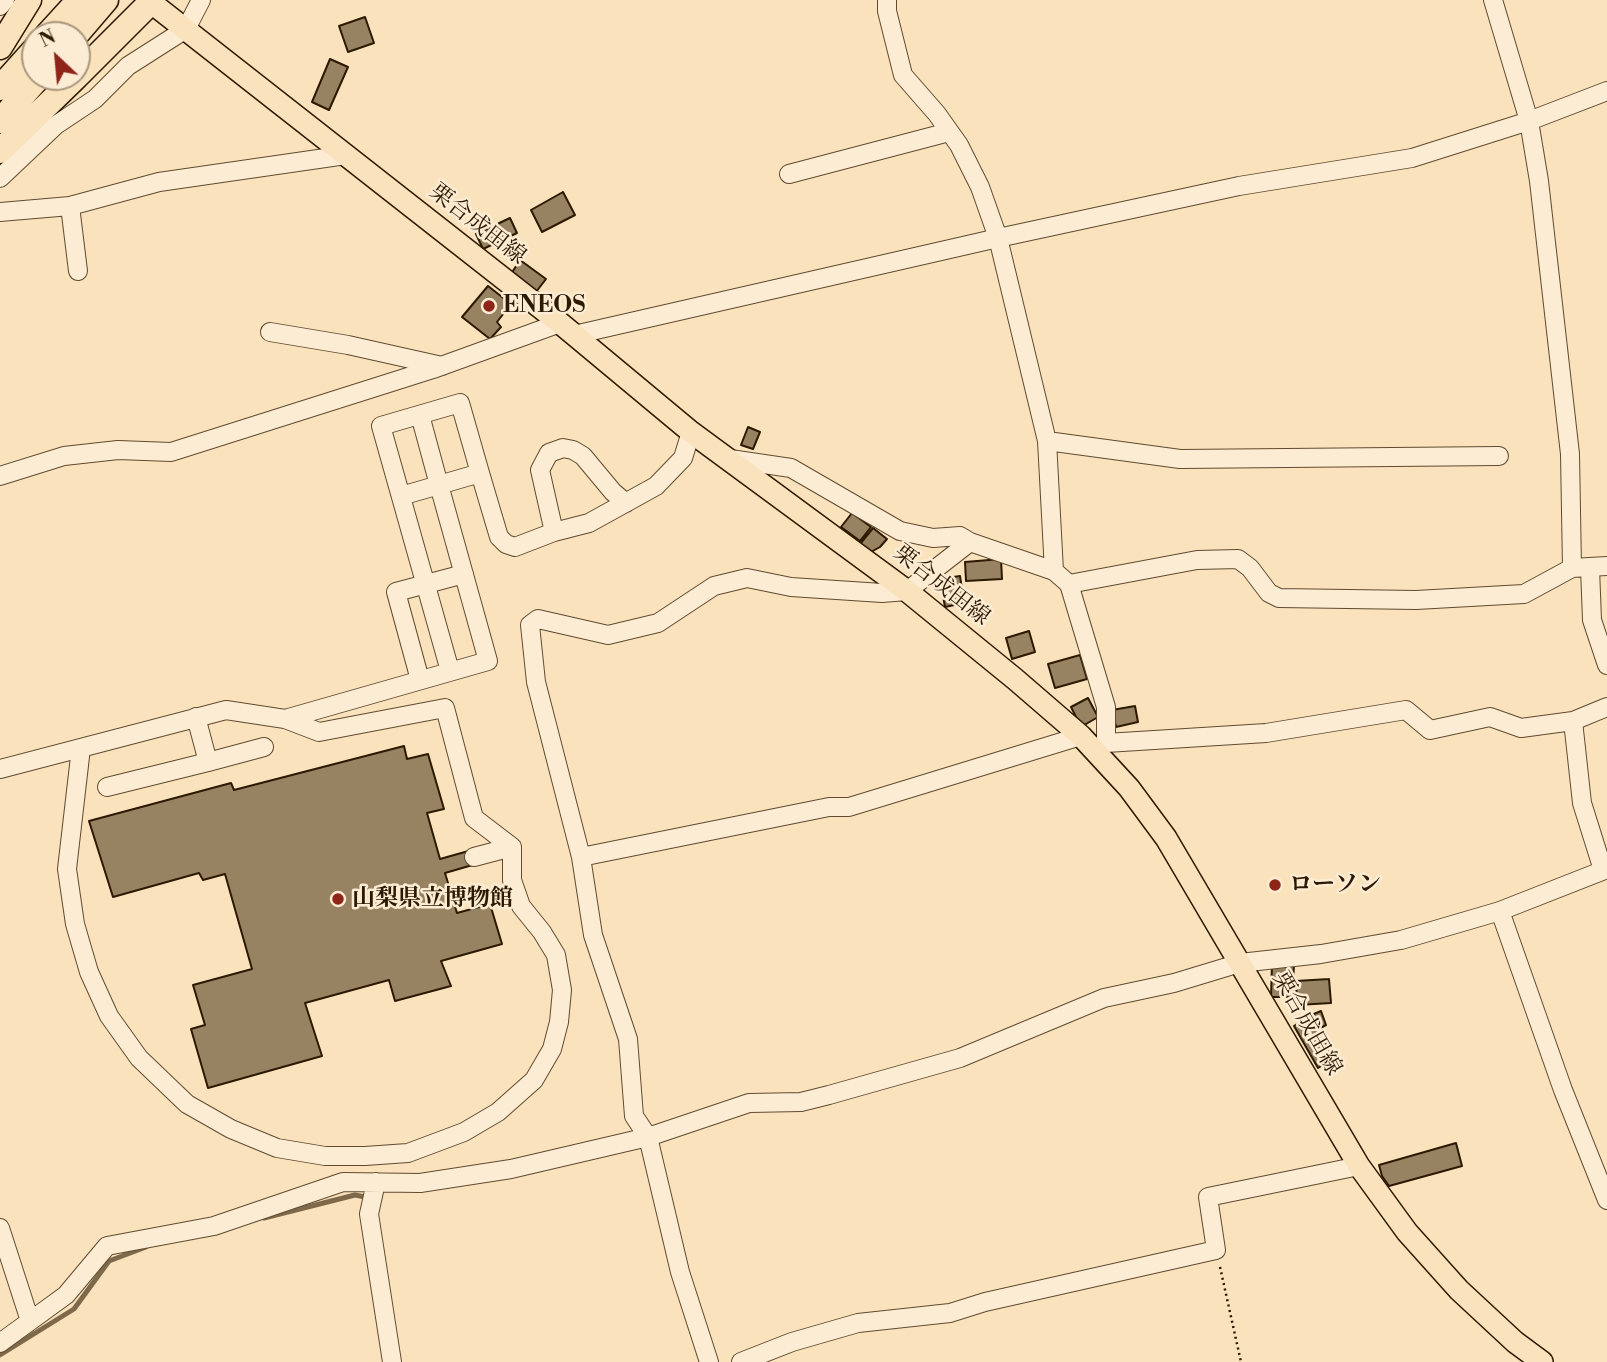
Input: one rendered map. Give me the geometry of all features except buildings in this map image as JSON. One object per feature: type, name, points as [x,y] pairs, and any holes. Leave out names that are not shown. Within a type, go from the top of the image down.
[{"type":"highway","points":[[0,47],[29,0]]},
{"type":"highway","points":[[91,63],[151,1]]},
{"type":"highway","points":[[66,21],[89,4]]},
{"type":"highway","points":[[82,21],[89,4]]},
{"type":"highway","points":[[0,88],[21,65]]},
{"type":"highway","points":[[0,121],[27,91]]},
{"type":"highway","points":[[0,151],[62,91]]},
{"type":"main road","name":"栗合成田線","points":[[151,1],[567,329],[691,432],[907,592],[1093,742],[1166,838],[1359,1166],[1407,1232],[1459,1290],[1515,1342],[1542,1362]]},
{"type":"street","points":[[0,6],[5,0]]},
{"type":"street","points":[[0,178],[56,125],[95,99],[128,66],[186,29],[201,0]]},
{"type":"street","points":[[887,0],[887,11],[903,75],[959,145],[980,187],[998,238],[1047,441],[1054,570]]},
{"type":"street","points":[[1493,0],[1529,121],[1539,181],[1570,454],[1590,568],[1592,620],[1607,665]]},
{"type":"street","points":[[0,476],[64,456],[118,450],[171,452],[567,329],[1239,186],[1412,158],[1529,121],[1607,91]]},
{"type":"street","points":[[789,174],[949,132]]},
{"type":"street","points":[[0,212],[70,206],[159,182],[346,155]]},
{"type":"street","points":[[70,206],[78,271]]},
{"type":"street","points":[[270,332],[348,345],[442,366]]},
{"type":"street","points":[[450,671],[381,426],[460,403],[499,537],[506,544],[515,547],[554,532],[589,523],[656,486],[683,458],[691,432]]},
{"type":"street","points":[[285,719],[488,661],[420,415]]},
{"type":"street","points":[[1047,441],[1180,459],[1499,456]]},
{"type":"street","points":[[554,532],[540,470],[549,453],[563,448],[583,456],[613,492],[626,503]]},
{"type":"street","points":[[730,459],[791,468],[900,531],[933,538],[960,536],[970,542],[1054,570],[1069,584],[1106,707],[1093,742]]},
{"type":"street","points":[[401,496],[480,473]]},
{"type":"street","points":[[709,1362],[680,1272],[648,1137],[634,1116],[628,1039],[593,935],[581,857],[536,682],[530,625],[538,619],[608,635],[659,623],[714,586],[747,578],[792,587],[907,592],[970,542]]},
{"type":"street","points":[[1069,584],[1197,560],[1238,559],[1250,568],[1269,593],[1279,598],[1416,600],[1524,594],[1590,568]]},
{"type":"street","points":[[420,680],[396,592],[464,574]]},
{"type":"street","points":[[581,857],[829,807],[849,807],[1093,742],[1266,733],[1406,710],[1430,730],[1490,717],[1521,728],[1573,721],[1607,706]]},
{"type":"street","points":[[0,769],[226,710],[285,719],[319,732],[445,708],[474,818],[513,847]]},
{"type":"street","points":[[196,717],[208,762]]},
{"type":"street","points":[[0,1343],[65,1295],[107,1246],[214,1226],[343,1182],[420,1183],[511,1169],[648,1137],[749,1104],[801,1102],[960,1058],[1104,998],[1174,983],[1240,963],[1321,954],[1401,940],[1500,911],[1605,869],[1582,803],[1573,721]]},
{"type":"street","points":[[107,788],[264,747]]},
{"type":"street","points":[[81,748],[67,869],[75,923],[89,972],[109,1016],[139,1058],[187,1104],[231,1129],[277,1148],[325,1156],[408,1153],[464,1132],[498,1112],[534,1080],[552,1049],[559,1021],[562,990],[556,955],[521,906],[512,880],[513,847]]},
{"type":"street","points":[[474,856],[513,847]]},
{"type":"street","points":[[1500,911],[1563,1090],[1600,1163],[1607,1200]]},
{"type":"street","points":[[741,1362],[792,1342],[859,1323],[950,1313],[985,1302],[1216,1250],[1208,1197],[1359,1166]]},
{"type":"street","points":[[376,1182],[369,1214],[392,1362]]},
{"type":"street","points":[[0,1228],[30,1321]]},
{"type":"path","points":[[1216,1250],[1241,1362]]},
{"type":"waterway","points":[[264,1218],[355,1195],[370,1198]]},
{"type":"waterway","points":[[0,1355],[74,1309],[109,1261],[146,1247]]},
{"type":"place","name":"ENEOS","points":[[489,306]]},
{"type":"place","name":"ローソン","points":[[1275,885]]},
{"type":"place","name":"山梨県立博物館","points":[[338,899]]}]
